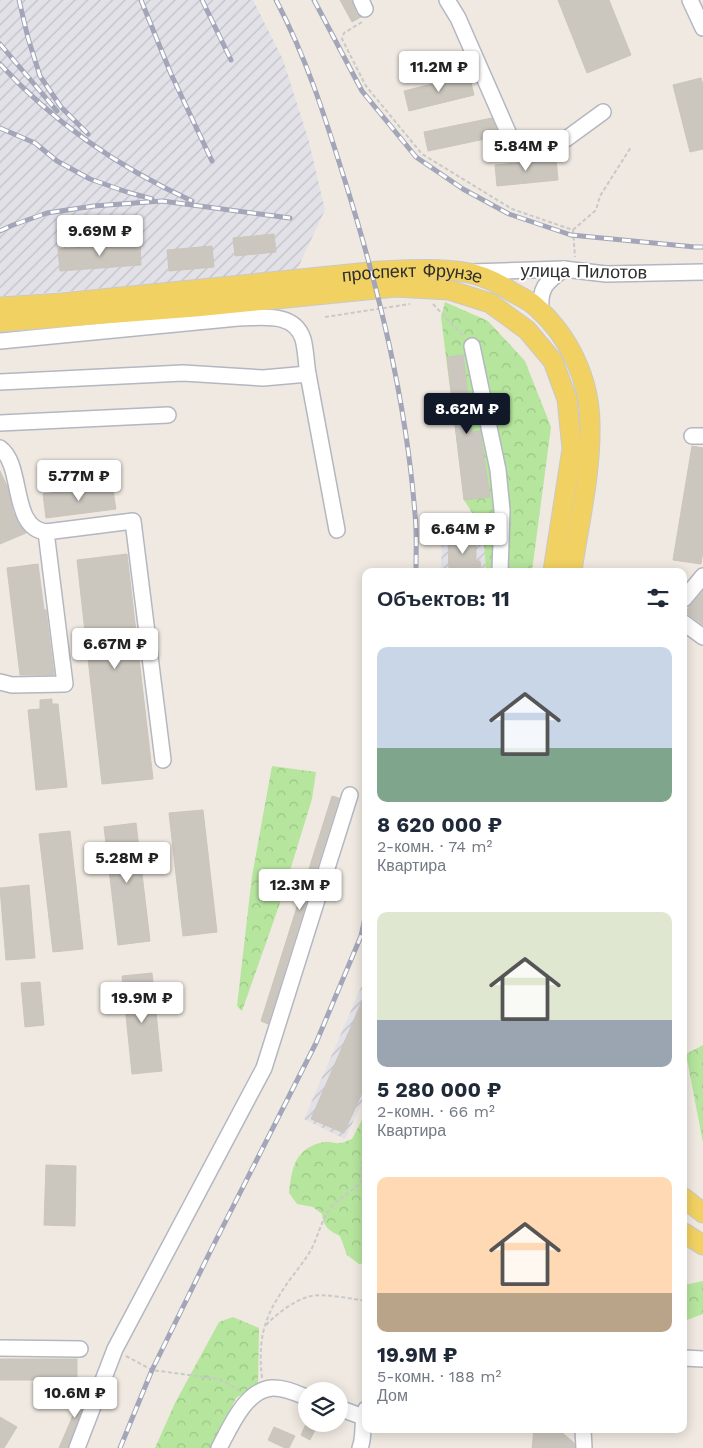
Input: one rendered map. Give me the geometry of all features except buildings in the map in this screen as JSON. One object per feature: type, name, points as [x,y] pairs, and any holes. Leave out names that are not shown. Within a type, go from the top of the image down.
[{"type":"main road","name":"проспект Фрунзе","points":[[0,307],[61,304],[380,270],[430,269],[465,272],[498,283],[534,305],[559,332],[572,352],[584,381],[590,423],[590,452],[572,568]]},
{"type":"main road","name":"проспект Фрунзе","points":[[0,322],[195,307],[396,287],[449,290],[490,303],[528,330],[553,360],[567,400],[572,449],[553,568]]},
{"type":"main road","points":[[687,1200],[703,1213]]},
{"type":"main road","points":[[687,1235],[703,1245]]},
{"type":"street","points":[[448,0],[458,18],[511,139],[566,139],[604,112]]},
{"type":"street","points":[[690,0],[703,28]]},
{"type":"street","points":[[541,313],[540,299],[542,289],[549,281],[571,270]]},
{"type":"street","name":"улица Пилотов","points":[[465,272],[571,270],[606,274],[703,272]]},
{"type":"street","points":[[0,341],[238,318],[272,317],[288,320],[297,328],[303,339],[336,530]]},
{"type":"street","points":[[472,346],[498,470],[502,510],[500,568]]},
{"type":"street","points":[[0,382],[183,373],[263,378],[308,374]]},
{"type":"street","points":[[0,422],[168,415]]},
{"type":"street","points":[[0,448],[8,457],[26,520],[34,529],[46,532],[133,521],[164,760]]},
{"type":"street","points":[[0,682],[12,685],[65,684],[46,532]]},
{"type":"street","points":[[687,595],[703,576]]},
{"type":"street","points":[[687,625],[703,637]]},
{"type":"street","points":[[77,1448],[115,1349],[264,1068],[350,795]]},
{"type":"street","points":[[0,1348],[80,1349]]},
{"type":"street","points":[[687,1358],[703,1359]]},
{"type":"street","points":[[219,1448],[238,1413],[258,1394],[272,1388],[298,1394]]},
{"type":"street","points":[[348,1410],[362,1412]]},
{"type":"street","points":[[364,1433],[364,1446]]},
{"type":"street","points":[[584,1433],[584,1448]]},
{"type":"path","points":[[363,4],[364,20],[344,32],[342,40],[366,86],[422,154],[512,209],[573,230]]},
{"type":"path","points":[[571,270],[573,230],[596,210],[600,196],[631,147]]},
{"type":"path","points":[[429,300],[472,346]]},
{"type":"path","points":[[325,317],[410,304]]},
{"type":"path","points":[[115,1349],[152,1370],[219,1379],[258,1394],[264,1327],[274,1303],[307,1257],[316,1241],[322,1221],[335,1203],[355,1189],[362,1181],[362,1163]]},
{"type":"path","points":[[264,1327],[276,1315],[312,1296],[362,1301]]},
{"type":"shaded area","points":[[0,0],[253,0],[283,60],[308,138],[325,210],[296,272],[0,297]]},
{"type":"shaded area","points":[[483,530],[486,568],[441,568],[442,533]]},
{"type":"shaded area","points":[[362,985],[362,1103],[345,1139],[304,1119]]},
{"type":"green space","points":[[445,302],[488,321],[525,361],[551,427],[532,568],[486,568],[483,530],[464,500],[441,317]]},
{"type":"green space","points":[[272,766],[316,772],[312,799],[280,903],[242,1011],[237,1006],[252,876]]},
{"type":"green space","points":[[703,1045],[703,1143],[687,1059],[687,1053]]},
{"type":"green space","points":[[362,1120],[362,1264],[359,1264],[347,1255],[340,1236],[327,1228],[322,1214],[313,1207],[297,1204],[289,1193],[294,1167],[301,1154],[314,1145],[324,1142],[342,1143],[352,1139]]},
{"type":"green space","points":[[703,1281],[703,1314],[687,1320],[687,1284]]},
{"type":"green space","points":[[233,1317],[259,1328],[258,1384],[236,1398],[212,1448],[155,1448],[175,1403],[219,1322]]},
{"type":"railway","points":[[19,0],[40,76],[61,107],[88,134]]},
{"type":"railway","points":[[141,0],[171,74],[212,161]]},
{"type":"railway","points":[[202,0],[231,60]]},
{"type":"railway","points":[[276,0],[297,44],[323,111],[380,304],[398,387],[411,471],[416,528],[416,568]]},
{"type":"railway","points":[[314,0],[362,91],[416,157],[463,189],[509,214],[571,235],[703,247]]},
{"type":"railway","points":[[0,44],[57,111]]},
{"type":"railway","points":[[0,64],[65,125],[139,174],[192,201]]},
{"type":"railway","points":[[0,128],[35,143],[57,161],[90,179],[152,199]]},
{"type":"railway","points":[[0,231],[47,213],[94,206],[162,201],[290,218]]},
{"type":"railway","points":[[120,1448],[152,1370],[316,1043],[362,931]]}]
